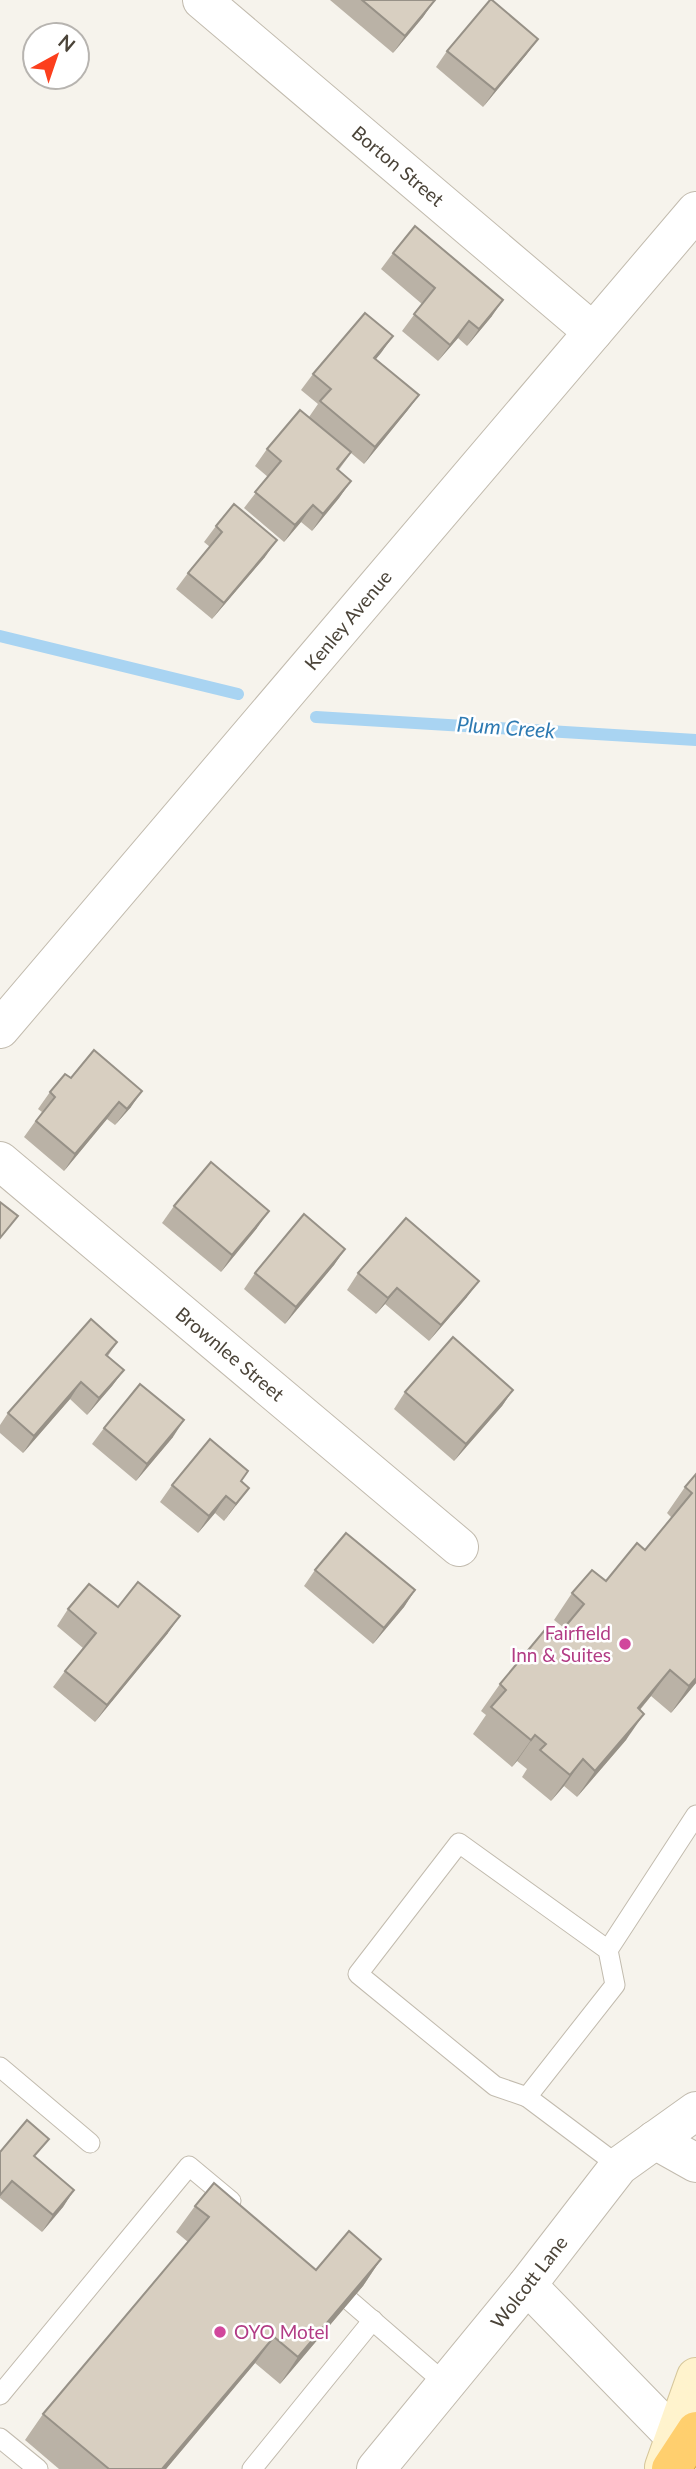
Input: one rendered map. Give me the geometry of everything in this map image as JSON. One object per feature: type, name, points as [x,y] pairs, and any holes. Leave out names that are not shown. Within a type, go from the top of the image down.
[{"type":"main road","points":[[676,2452],[696,2377]]},
{"type":"street","name":"Borton Street","points":[[202,0],[593,332]]},
{"type":"street","name":"Kenley Avenue","points":[[0,1029],[696,211]]},
{"type":"street","name":"Brownlee Street","points":[[0,1161],[459,1548]]},
{"type":"street","name":"Wolcott Lane","points":[[376,2469],[527,2285],[619,2166],[696,2110]]},
{"type":"street","points":[[655,2140],[696,2163]]},
{"type":"street","points":[[527,2285],[676,2452]]},
{"type":"lane","points":[[608,1950],[696,1815]]},
{"type":"lane","points":[[527,2097],[615,1985],[608,1950],[459,1843],[358,1974],[495,2086],[527,2097],[619,2166]]},
{"type":"lane","points":[[0,2067],[90,2143]]},
{"type":"lane","points":[[0,2395],[189,2166],[243,2211]]},
{"type":"lane","points":[[350,2301],[446,2384]]},
{"type":"lane","points":[[252,2469],[373,2320]]},
{"type":"lane","points":[[0,2438],[38,2469]]},
{"type":"building","points":[[362,0],[435,0],[405,36]]},
{"type":"building","points":[[490,0],[538,39],[495,90],[447,51]]},
{"type":"building","points":[[415,226],[503,300],[479,329],[469,321],[450,345],[414,314],[435,288],[393,253]]},
{"type":"building","points":[[365,313],[393,336],[374,358],[419,395],[375,447],[320,401],[331,389],[313,374]]},
{"type":"building","points":[[300,410],[351,452],[337,469],[351,481],[323,514],[313,505],[295,525],[255,492],[281,461],[267,449]]},
{"type":"building","points":[[234,504],[277,540],[224,603],[188,573],[222,532],[216,526]]},
{"type":"building","points":[[94,1050],[142,1091],[127,1109],[119,1102],[75,1154],[36,1121],[55,1097],[50,1092],[65,1074],[71,1078]]},
{"type":"building","points":[[211,1162],[269,1211],[232,1255],[174,1206]]},
{"type":"building","points":[[0,1202],[18,1216],[0,1238]]},
{"type":"building","points":[[304,1214],[345,1249],[296,1307],[255,1273]]},
{"type":"building","points":[[406,1218],[479,1281],[441,1325],[397,1288],[388,1298],[358,1273]]},
{"type":"building","points":[[91,1319],[117,1342],[106,1355],[124,1370],[99,1398],[81,1382],[34,1436],[8,1413]]},
{"type":"building","points":[[453,1337],[513,1390],[466,1444],[405,1392]]},
{"type":"building","points":[[140,1384],[184,1420],[147,1464],[104,1428]]},
{"type":"building","points":[[210,1439],[248,1471],[241,1481],[249,1488],[236,1504],[226,1496],[209,1516],[172,1485]]},
{"type":"building","name":"Fairfield Inn & Suites","points":[[696,1474],[696,1678],[689,1686],[670,1670],[638,1708],[644,1714],[595,1771],[583,1759],[570,1775],[540,1750],[546,1744],[535,1735],[531,1740],[491,1707],[506,1690],[500,1684],[544,1631],[554,1640],[584,1604],[572,1593],[592,1570],[606,1581],[637,1543],[645,1550],[692,1493],[685,1487]]},
{"type":"building","points":[[346,1533],[415,1590],[384,1628],[315,1570]]},
{"type":"building","points":[[138,1582],[180,1616],[107,1705],[65,1671],[96,1633],[68,1609],[89,1584],[118,1607]]},
{"type":"building","points":[[27,2120],[49,2139],[34,2156],[74,2190],[53,2215],[12,2181],[0,2195],[0,2152]]},
{"type":"building","name":"OYO Motel","points":[[214,2183],[316,2270],[349,2231],[381,2259],[298,2357],[274,2337],[162,2469],[109,2469],[43,2414],[209,2217],[195,2206]]},
{"type":"waterway","name":"Plum Creek","points":[[0,636],[238,694]]},
{"type":"waterway","name":"Plum Creek","points":[[316,717],[696,740]]},
{"type":"place","name":"Fairfield Inn & Suites","points":[[625,1644]]},
{"type":"place","name":"OYO Motel","points":[[220,2332]]}]
